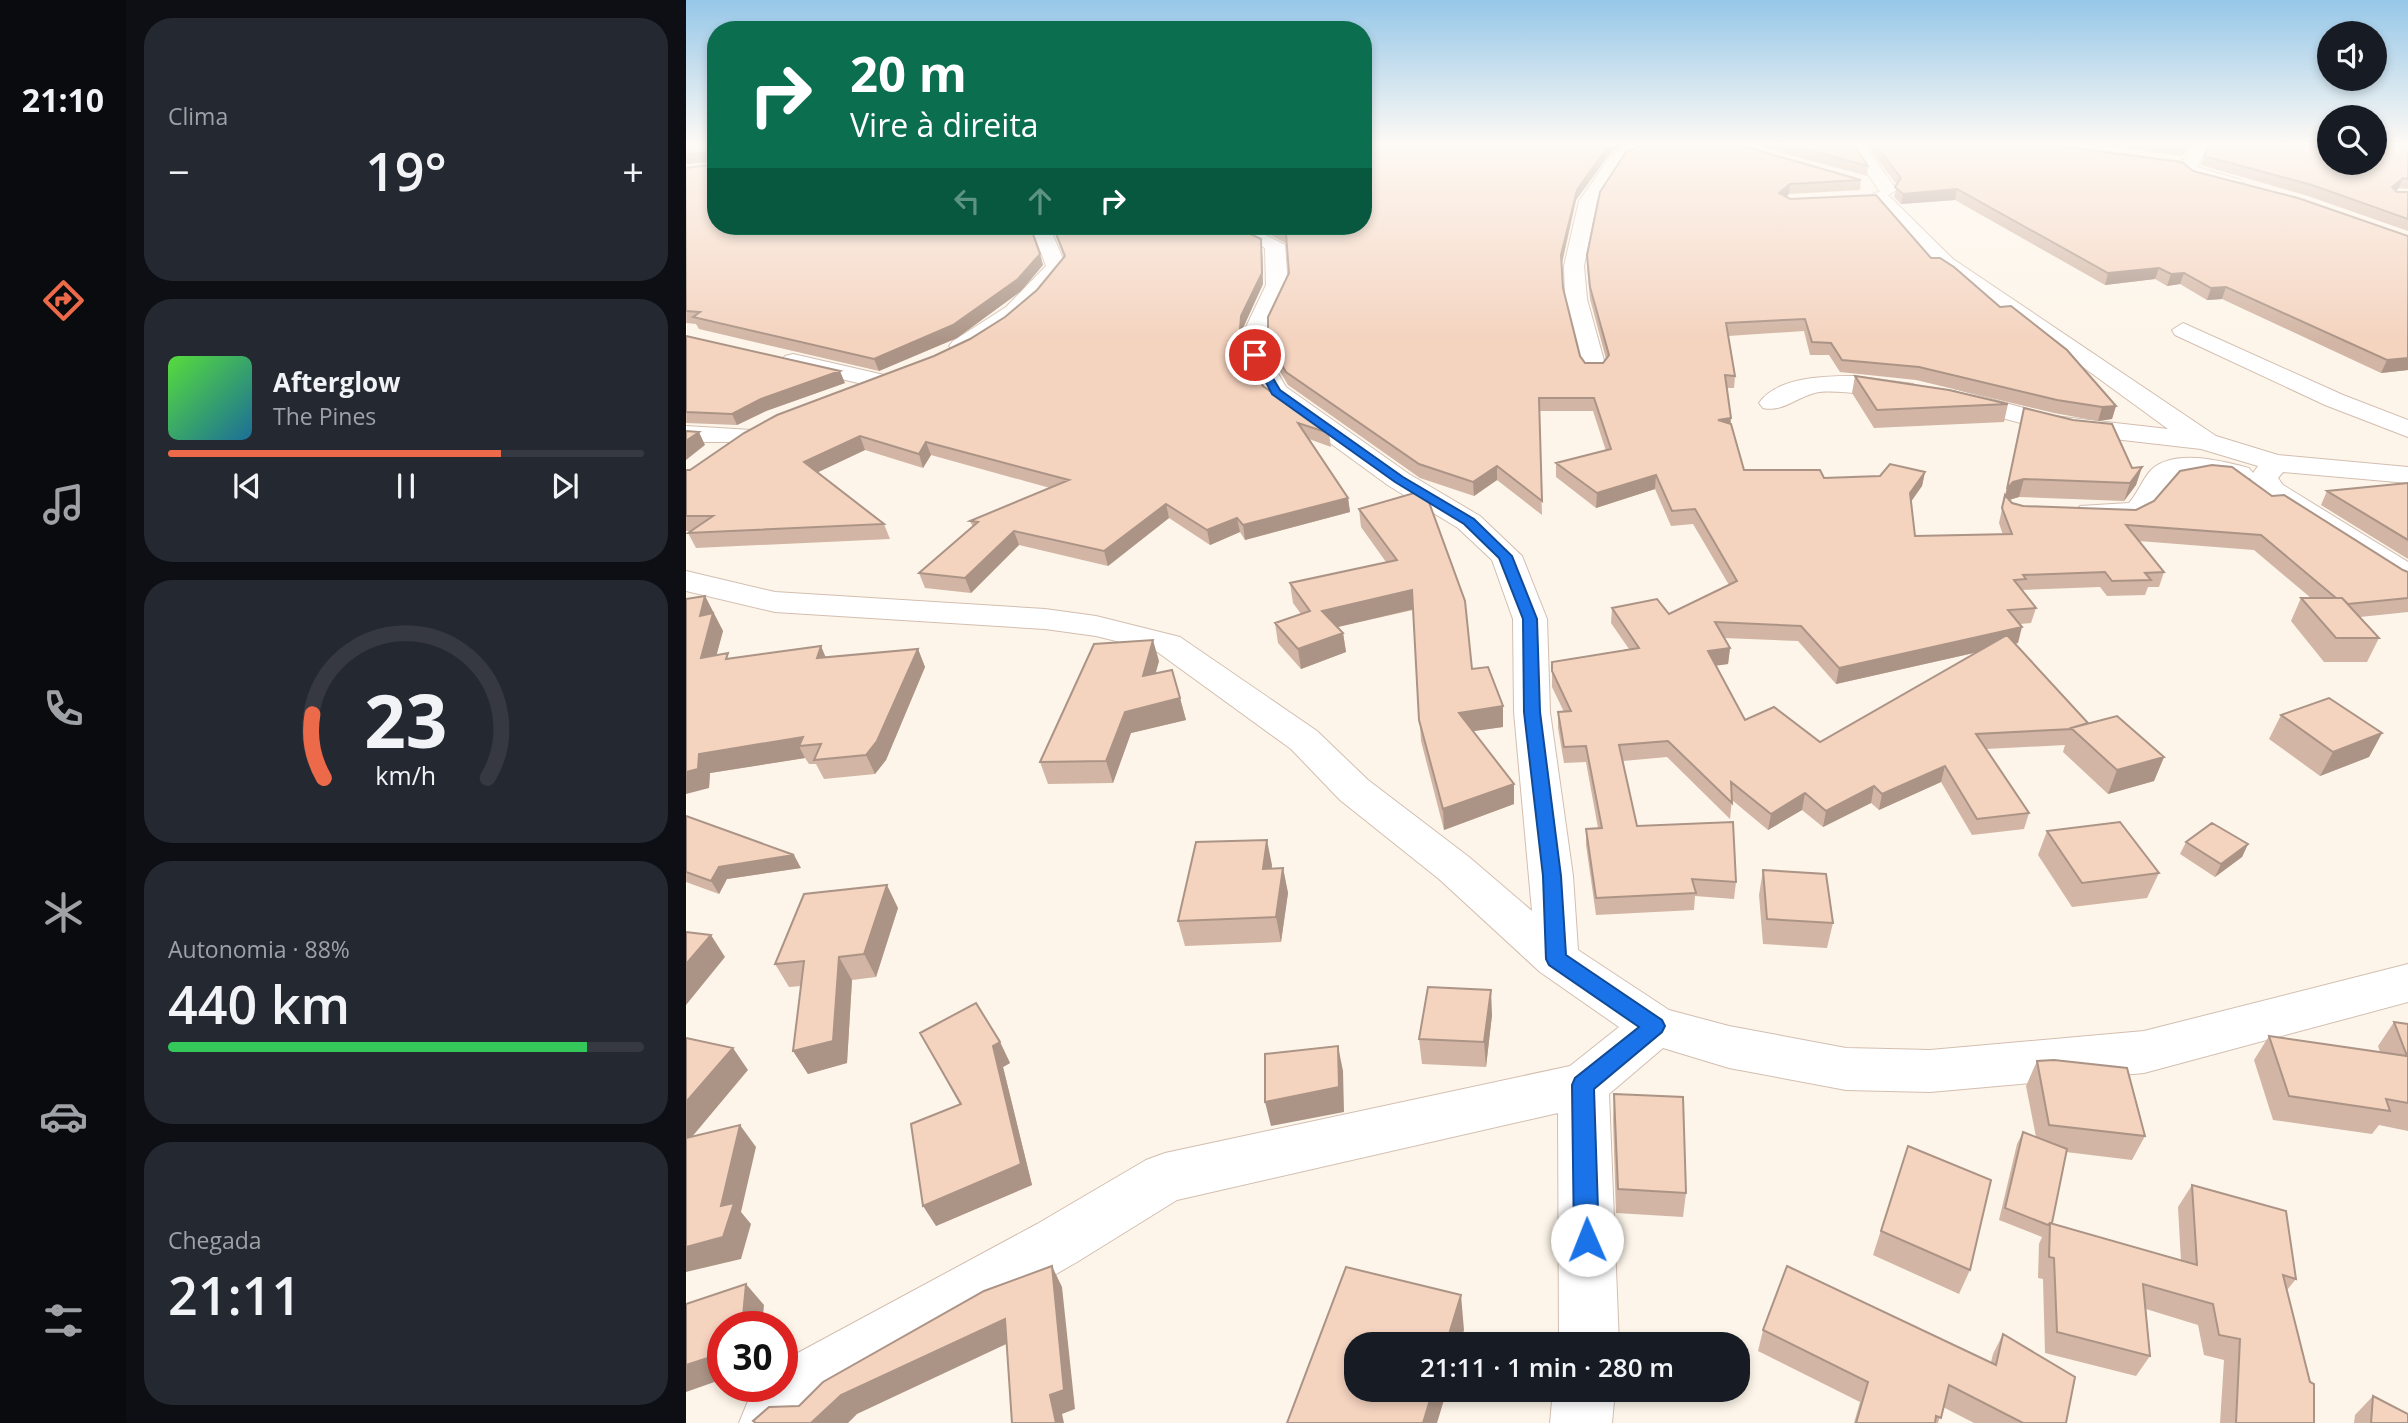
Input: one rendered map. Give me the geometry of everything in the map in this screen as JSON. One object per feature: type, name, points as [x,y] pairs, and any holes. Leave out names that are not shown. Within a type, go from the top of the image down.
[{"type":"street","points":[[1586,208],[1574,266],[1576,299],[1594,368]]},
{"type":"street","points":[[1890,208],[1946,263],[2207,442],[2270,470]]},
{"type":"street","points":[[936,359],[965,344],[1017,309],[1046,281],[1056,266],[1044,235]]},
{"type":"street","points":[[1253,235],[1275,245],[1277,285],[1256,329],[1255,355],[1276,392],[1399,480],[1469,522],[1506,556],[1530,619],[1532,712],[1552,876],[1556,959]]},
{"type":"street","points":[[2183,330],[2334,400],[2408,429]]},
{"type":"street","points":[[767,355],[895,378],[845,395]]},
{"type":"street","points":[[1772,403],[1784,393],[1827,383],[1887,387],[1942,393],[2053,425],[2207,442]]},
{"type":"street","points":[[686,434],[753,430],[708,459]]},
{"type":"street","points":[[2061,511],[2130,513],[2138,510],[2152,488],[2168,471],[2194,468],[2408,475]]},
{"type":"street","points":[[2270,470],[2273,491],[2408,576]]},
{"type":"street","points":[[686,581],[775,602],[1045,619],[1097,626],[1168,644],[1304,740],[1354,790],[1454,868],[1556,959],[1655,1026],[1729,1047],[1846,1069],[1930,1071],[2144,1052],[2408,983]]},
{"type":"street","points":[[770,1423],[816,1377],[1057,1243],[1165,1178],[1583,1085],[1655,1026]]},
{"type":"street","points":[[1583,1085],[1589,1332]]},
{"type":"street","points":[[1581,1423],[1583,1402]]},
{"type":"building","points":[[686,208],[707,208],[707,235],[1033,235],[1040,254],[1018,279],[953,325],[874,359],[693,317],[700,312],[686,311]]},
{"type":"building","points":[[1372,208],[1572,208],[1561,255],[1563,288],[1580,356],[1585,363],[1603,363],[1609,355],[1590,287],[1587,255],[1597,208],[1888,208],[1931,258],[1940,258],[1954,267],[2000,307],[2011,306],[2067,350],[2116,406],[2102,407],[2057,400],[1919,367],[1842,360],[1831,343],[1812,342],[1805,319],[1726,323],[1735,376],[1725,375],[1731,418],[1718,420],[1731,424],[1744,470],[1820,470],[1824,478],[1880,476],[1890,464],[1925,472],[1910,493],[1915,536],[2012,534],[2002,508],[2005,495],[2012,503],[2023,506],[2136,510],[2154,501],[2180,471],[2212,465],[2232,467],[2272,496],[2284,495],[2408,572],[2408,598],[2348,604],[2342,598],[2336,598],[2261,535],[2126,525],[2164,572],[2145,573],[2151,580],[2112,581],[2105,572],[2023,575],[2026,579],[2014,580],[2036,608],[2008,610],[2022,627],[1839,668],[1801,626],[1715,622],[1730,648],[1708,651],[1745,720],[1774,707],[1820,742],[2007,635],[2088,723],[2072,729],[1976,734],[2029,813],[1977,819],[1945,766],[1882,794],[1874,786],[1826,811],[1805,793],[1771,814],[1731,782],[1732,803],[1668,741],[1619,745],[1637,826],[1733,822],[1736,882],[1692,879],[1696,893],[1596,898],[1586,829],[1602,828],[1586,746],[1564,747],[1558,712],[1571,711],[1552,671],[1552,662],[1639,648],[1612,608],[1657,599],[1669,614],[1737,581],[1695,509],[1672,511],[1656,475],[1597,493],[1556,463],[1611,449],[1594,398],[1539,398],[1542,501],[1497,466],[1473,482],[1419,464],[1286,372],[1268,342],[1268,317],[1289,273],[1286,235],[1372,235]]},
{"type":"building","points":[[1992,208],[2328,208],[2408,236],[2408,358],[2387,360],[2226,287],[2211,288],[2184,273],[2171,274],[2159,268],[2108,273]]},
{"type":"building","points":[[2378,208],[2408,208],[2408,219]]},
{"type":"building","points":[[1057,235],[1252,235],[1261,239],[1262,273],[1241,316],[1239,344],[1263,386],[1329,433],[1298,423],[1348,498],[1243,525],[1237,518],[1207,530],[1166,504],[1104,551],[1014,531],[965,578],[919,573],[978,522],[970,521],[1069,480],[926,442],[919,454],[860,436],[804,462],[884,524],[688,533],[713,516],[686,516],[686,470],[777,415],[934,356],[970,339],[1005,317],[1037,290],[1065,256]]},
{"type":"building","points":[[686,336],[840,371],[761,399],[732,414],[686,412]]},
{"type":"building","points":[[1855,376],[1949,390],[2008,404],[1877,410]]},
{"type":"building","points":[[2024,408],[2073,420],[2112,424],[2132,468],[2142,467],[2130,483],[2024,479],[2013,482],[2007,489]]},
{"type":"building","points":[[686,431],[699,432],[686,441]]},
{"type":"building","points":[[2408,483],[2408,540],[2327,491]]},
{"type":"building","points":[[1421,491],[1426,494],[1465,601],[1472,669],[1488,667],[1503,706],[1459,713],[1514,784],[1443,809],[1419,720],[1412,590],[1322,611],[1343,633],[1298,649],[1275,623],[1310,611],[1290,583],[1397,560],[1359,509]]},
{"type":"building","points":[[705,596],[700,616],[713,613],[701,658],[728,653],[726,659],[821,646],[817,658],[918,649],[877,741],[866,755],[814,760],[821,744],[799,746],[803,737],[699,754],[698,769],[686,772],[686,599]]},
{"type":"building","points":[[2301,598],[2342,598],[2379,638],[2336,638]]},
{"type":"building","points":[[1153,640],[1143,676],[1172,670],[1180,698],[1125,712],[1106,761],[1040,762],[1094,644]]},
{"type":"building","points":[[2329,698],[2382,733],[2333,752],[2281,715]]},
{"type":"building","points":[[2117,716],[2164,757],[2117,770],[2071,728]]},
{"type":"building","points":[[686,816],[794,855],[719,867],[711,881],[686,872]]},
{"type":"building","points":[[2120,822],[2159,873],[2082,883],[2047,831]]},
{"type":"building","points":[[2212,823],[2248,844],[2221,864],[2186,842]]},
{"type":"building","points":[[1267,840],[1263,869],[1283,868],[1276,917],[1178,921],[1196,842]]},
{"type":"building","points":[[1763,870],[1826,874],[1833,923],[1767,919]]},
{"type":"building","points":[[887,885],[864,954],[839,957],[833,1041],[793,1051],[804,961],[775,964],[804,894]]},
{"type":"building","points":[[686,932],[711,935],[686,964]]},
{"type":"building","points":[[1428,987],[1491,990],[1484,1042],[1419,1039]]},
{"type":"building","points":[[976,1003],[1000,1042],[993,1046],[1021,1164],[923,1206],[911,1124],[961,1104],[920,1033]]},
{"type":"building","points":[[2394,1022],[2408,1024],[2408,1103],[2386,1099],[2390,1111],[2289,1096],[2269,1036],[2407,1056]]},
{"type":"building","points":[[686,1038],[733,1048],[686,1102]]},
{"type":"building","points":[[1338,1046],[1339,1087],[1265,1102],[1265,1054]]},
{"type":"building","points":[[2054,1060],[2127,1068],[2145,1136],[2049,1125],[2037,1061]]},
{"type":"building","points":[[1614,1094],[1683,1097],[1686,1193],[1618,1189]]},
{"type":"building","points":[[740,1125],[721,1206],[734,1203],[723,1237],[686,1247],[686,1138]]},
{"type":"building","points":[[2023,1132],[2067,1149],[2052,1223],[2048,1225],[2005,1208]]},
{"type":"building","points":[[1908,1146],[1991,1180],[1970,1270],[1881,1231]]},
{"type":"building","points":[[2192,1185],[2286,1211],[2296,1279],[2283,1275],[2310,1382],[2314,1384],[2314,1423],[2236,1423],[2240,1339],[2219,1335],[2213,1304],[2143,1284],[2150,1356],[2057,1332],[2054,1258],[2049,1257],[2050,1223],[2197,1265]]},
{"type":"building","points":[[1052,1266],[1064,1390],[1050,1395],[1056,1423],[1012,1423],[1005,1319],[841,1395],[811,1423],[753,1421],[769,1407],[799,1406],[823,1382],[984,1291]]},
{"type":"building","points":[[1787,1266],[1996,1365],[2003,1334],[2075,1377],[2066,1423],[2023,1423],[1949,1385],[1941,1418],[1936,1416],[1935,1423],[1856,1423],[1868,1382],[1763,1330]]},
{"type":"building","points":[[1346,1267],[1461,1295],[1450,1332],[1344,1332],[1344,1402],[1429,1402],[1423,1423],[1287,1423]]},
{"type":"building","points":[[746,1284],[743,1311],[707,1311],[707,1358],[686,1365],[686,1304]]},
{"type":"building","points":[[2373,1396],[2408,1414],[2408,1423],[2371,1423]]},
{"type":"route","points":[[1255,355],[1276,392],[1399,480],[1469,522],[1506,556],[1530,619],[1532,712],[1552,876],[1556,959],[1655,1026],[1583,1085],[1587,1240]]}]
